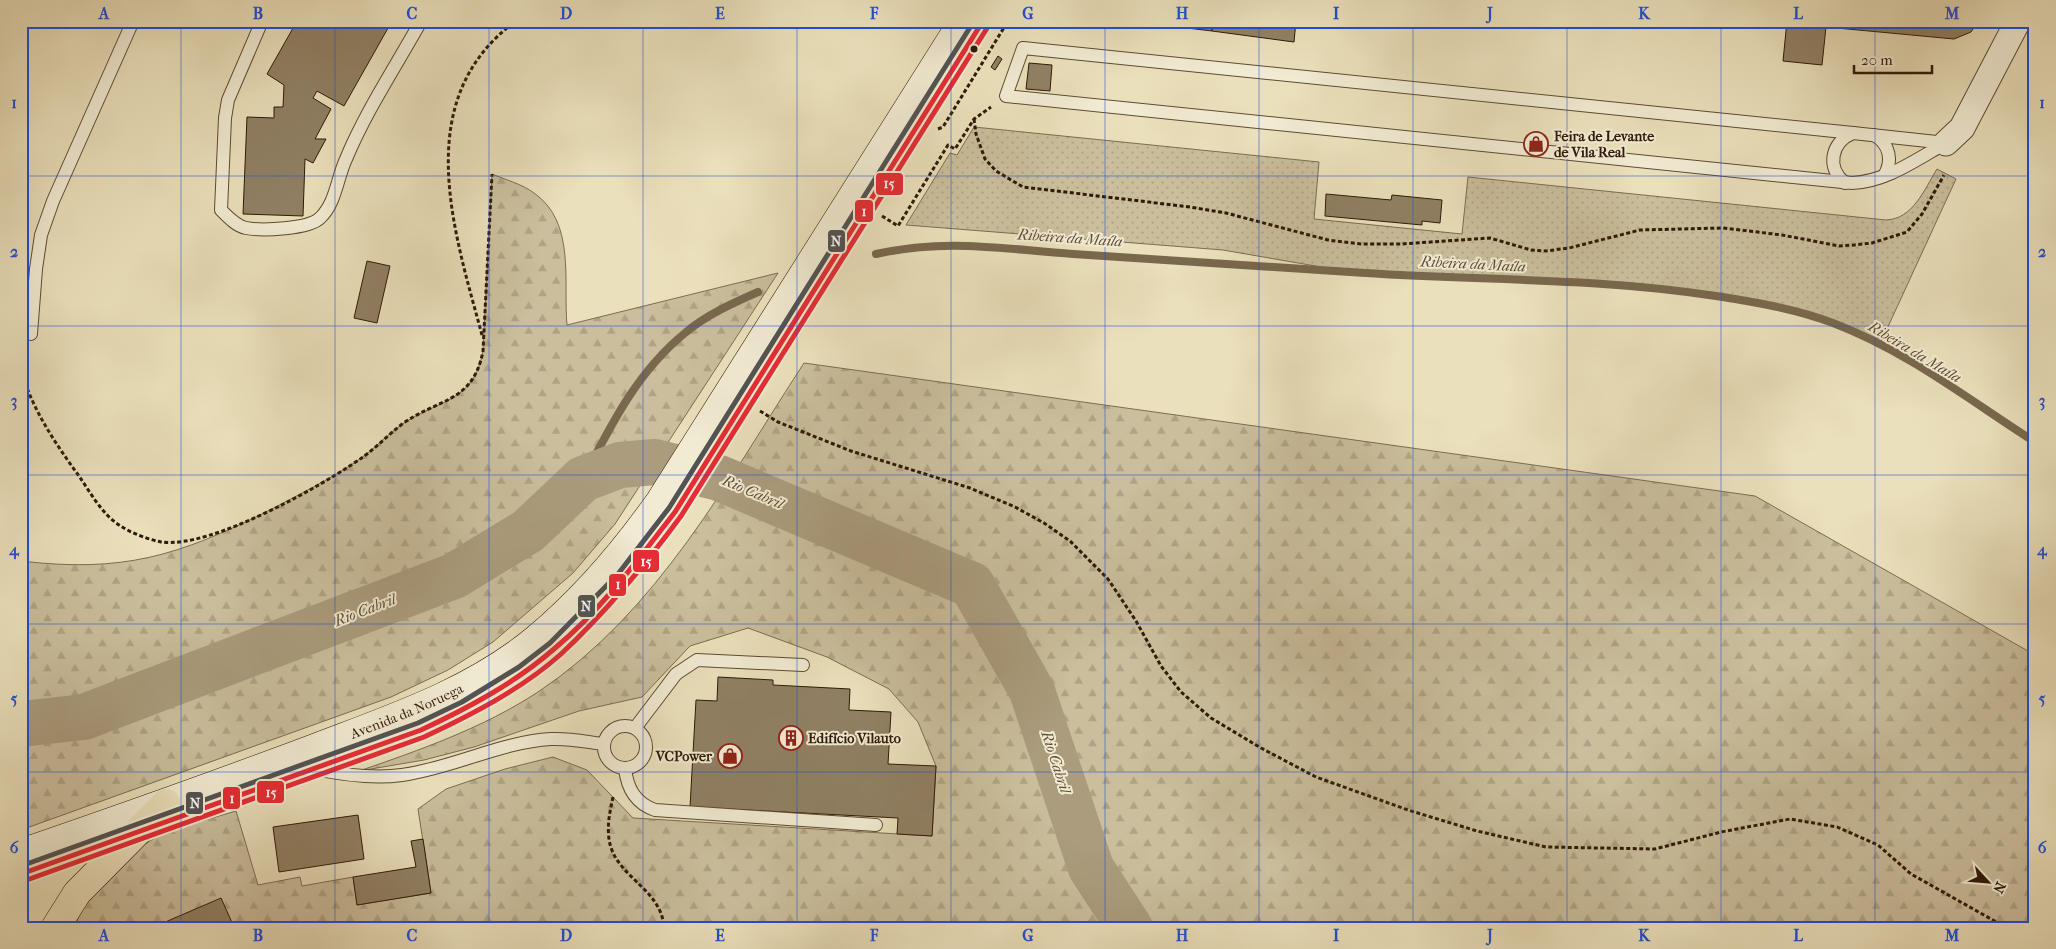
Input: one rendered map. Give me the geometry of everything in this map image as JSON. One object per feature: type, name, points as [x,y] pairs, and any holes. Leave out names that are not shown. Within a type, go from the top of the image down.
[{"type":"highway","points":[[55,928],[77,893],[166,803]]},
{"type":"main road","name":"Avenida da Noruega","points":[[21,853],[166,803],[422,707],[482,676],[536,639],[594,584],[667,507],[737,398],[962,24]]},
{"type":"street","points":[[1946,143],[1962,128],[2018,21]]},
{"type":"lane","points":[[31,334],[41,234],[133,21]]},
{"type":"lane","points":[[262,21],[234,83],[225,118],[221,210],[232,221],[245,228],[307,226],[320,219],[330,206],[345,160],[422,21]]},
{"type":"lane","points":[[737,398],[983,21]]},
{"type":"lane","points":[[1023,48],[1946,143],[1884,176],[1860,183],[1845,183],[1006,96],[1023,48]]},
{"type":"lane","points":[[1845,183],[1835,171],[1833,157],[1841,140],[1853,133]]},
{"type":"lane","points":[[1874,135],[1882,142],[1889,154],[1888,168],[1884,176]]},
{"type":"lane","points":[[21,874],[314,769],[437,723],[466,709],[523,673],[555,649],[608,596],[648,548],[667,507]]},
{"type":"lane","points":[[635,728],[676,674],[698,660],[803,665]]},
{"type":"lane","points":[[623,767],[637,764],[646,748],[644,737],[635,728],[629,726],[616,728],[606,737],[604,744],[606,756],[623,767],[626,780],[639,802],[655,810],[876,825]]},
{"type":"lane","points":[[284,760],[314,769],[358,776],[382,777],[422,771],[532,742],[570,740],[604,744]]},
{"type":"path","points":[[484,340],[454,224],[447,183],[448,155],[455,112],[465,82],[489,46],[516,21]]},
{"type":"path","points":[[935,130],[943,127],[1008,21]]},
{"type":"path","points":[[877,213],[898,226],[948,145],[955,149],[974,119],[1006,96]]},
{"type":"path","points":[[974,119],[976,134],[985,159],[996,171],[1023,187],[1208,210],[1328,240],[1361,244],[1402,244],[1490,238],[1530,250],[1546,250],[1569,248],[1640,230],[1723,228],[1782,235],[1839,246],[1854,246],[1872,243],[1886,237],[1907,232],[1922,214],[1944,176]]},
{"type":"path","points":[[21,370],[26,388],[56,443],[102,508],[118,524],[138,535],[162,542],[188,541],[226,532],[330,478],[366,455],[402,425],[461,394],[478,371],[484,340],[492,174]]},
{"type":"path","points":[[737,398],[778,422],[851,452],[970,488],[1015,507],[1044,523],[1070,541],[1108,578],[1136,621],[1161,666],[1181,692],[1211,718],[1261,748],[1316,777],[1408,810],[1477,831],[1546,847],[1655,848],[1790,818],[1837,827],[1878,845],[1911,874],[2007,928]]},
{"type":"path","points":[[623,767],[608,821],[609,840],[615,858],[626,873],[646,889],[658,907],[664,928]]},
{"type":"green space","points":[[974,127],[1319,162],[1314,219],[1462,234],[1468,177],[1886,220],[1904,215],[1911,209],[1937,169],[1956,179],[1880,344],[1832,322],[1784,309],[1678,290],[1604,284],[1350,272],[1223,250],[906,225],[950,153],[957,155]]},
{"type":"green space","points":[[492,174],[534,193],[547,205],[556,220],[562,236],[565,254],[567,325],[778,273],[615,524],[573,573],[493,642],[448,670],[391,697],[21,830],[21,561],[90,565],[120,562],[177,550],[206,539],[236,527],[336,475],[363,457],[404,423],[464,390],[478,368],[483,351]]},
{"type":"green space","points":[[804,363],[1755,496],[2035,655],[2035,928],[73,928],[87,901],[142,846],[164,832],[236,811],[258,885],[300,877],[302,886],[353,877],[357,905],[431,893],[418,809],[446,789],[505,769],[553,757],[587,770],[633,818],[932,836],[936,766],[918,722],[889,689],[827,657],[748,628],[690,646],[642,697],[579,711],[474,747],[424,760],[359,771],[451,737],[495,717],[538,692],[581,660],[655,584],[687,542],[718,498]]},
{"type":"green space","points":[[24,889],[28,928],[21,928],[21,890]]},
{"type":"building","points":[[297,21],[392,21],[344,106],[317,91],[313,98],[331,109],[315,139],[326,139],[313,163],[305,159],[303,216],[243,214],[247,117],[274,118],[274,107],[283,107],[284,85],[267,74]]},
{"type":"building","points":[[1145,21],[1213,21],[1212,31],[1145,23]]},
{"type":"building","points":[[1213,21],[1296,21],[1294,42],[1212,31]]},
{"type":"building","points":[[1787,21],[1978,21],[1971,32],[1954,39],[1826,27],[1822,65],[1783,61]]},
{"type":"building","points":[[998,56],[1002,59],[995,70],[991,67]]},
{"type":"building","points":[[1029,63],[1052,65],[1050,91],[1026,89]]},
{"type":"building","points":[[1326,194],[1391,200],[1392,195],[1442,200],[1440,223],[1422,221],[1422,225],[1325,216]]},
{"type":"building","points":[[367,261],[390,266],[377,323],[354,318]]},
{"type":"building","points":[[21,297],[29,297],[30,310],[21,320]]},
{"type":"building","name":"Edifício Vilauto","points":[[718,677],[773,680],[773,685],[850,689],[849,710],[891,712],[888,764],[936,766],[932,836],[897,834],[898,818],[690,807],[696,700],[717,701]]},
{"type":"building","points":[[358,815],[364,859],[279,872],[273,827]]},
{"type":"building","points":[[423,839],[431,893],[357,905],[353,877],[416,867],[411,841]]},
{"type":"building","points":[[221,898],[234,927],[165,928],[163,923]]},
{"type":"waterway","name":"Ribeira da Maíla","points":[[876,254],[902,249],[975,246],[1396,275],[1579,282],[1671,290],[1731,298],[1805,314],[1860,334],[1937,377],[2035,442]]},
{"type":"waterway","name":"Ribeira da Maíla","points":[[583,479],[626,400],[668,348],[685,333],[711,315],[758,292]]},
{"type":"waterway","name":"Rio Cabril","points":[[21,724],[84,717],[454,576],[528,531],[583,479],[620,465],[655,462],[719,478],[972,585],[1032,691],[1091,868],[1130,928]]},
{"type":"transit line","name":"N","points":[[21,866],[418,723],[462,702],[519,667],[550,643],[618,574],[669,508],[974,21]]},
{"type":"transit line","name":"1","points":[[21,874],[421,730],[473,704],[507,684],[539,661],[571,634],[618,584],[675,512],[983,21]]},
{"type":"transit line","name":"15","points":[[24,881],[424,737],[460,720],[513,690],[561,654],[594,622],[624,588],[681,516],[989,25]]},
{"type":"place","name":"Feira de Levante de Vila Real","points":[[1536,144]]},
{"type":"place","name":"Edifício Vilauto","points":[[791,738]]},
{"type":"place","name":"VCPower","points":[[730,756]]}]
